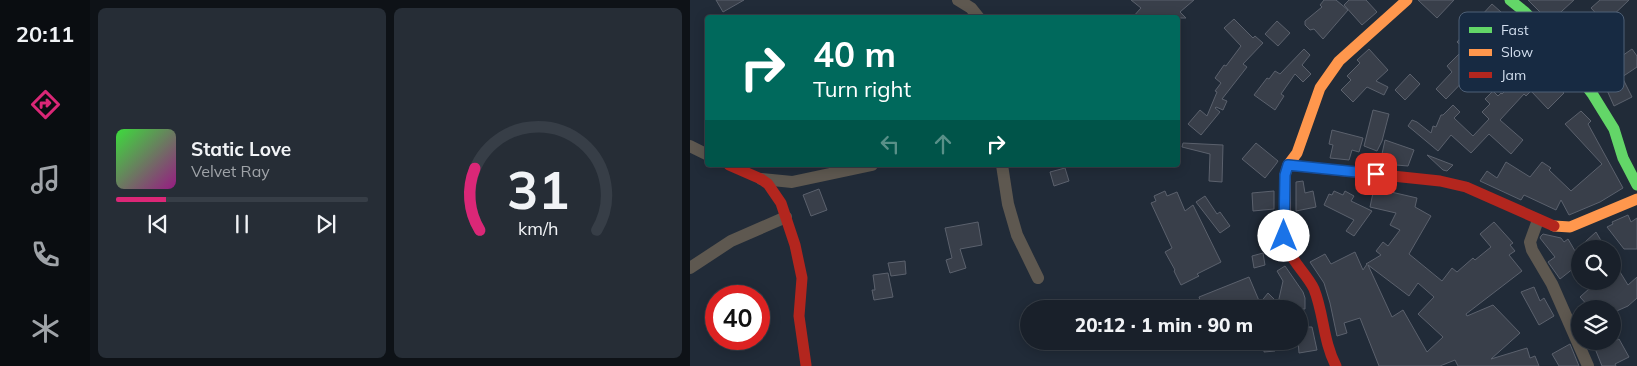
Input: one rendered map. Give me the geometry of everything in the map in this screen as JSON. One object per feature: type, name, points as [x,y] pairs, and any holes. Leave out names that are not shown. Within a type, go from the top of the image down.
[{"type":"street","points":[[958,0],[971,8],[977,15]]},
{"type":"street","points":[[1336,366],[1330,353],[1320,306],[1313,287],[1287,248],[1284,236],[1285,175],[1288,165],[1297,153],[1320,88],[1339,62],[1407,0]]},
{"type":"street","points":[[1510,0],[1524,12]]},
{"type":"street","points":[[1592,92],[1614,129],[1623,158],[1637,185]]},
{"type":"street","points":[[690,146],[705,154]]},
{"type":"street","points":[[1288,165],[1440,181],[1466,187],[1538,220],[1560,227],[1570,227],[1637,199]]},
{"type":"street","points":[[733,167],[768,184],[778,196],[786,217],[795,245],[802,278],[799,316],[806,364]]},
{"type":"street","points":[[760,179],[792,182],[863,167]]},
{"type":"street","points":[[1002,167],[1008,204],[1017,236],[1038,278]]},
{"type":"street","points":[[690,268],[731,241],[786,217]]},
{"type":"street","points":[[1538,220],[1530,242],[1532,250],[1552,284],[1588,366]]},
{"type":"building","points":[[716,0],[744,0],[723,12]]},
{"type":"building","points":[[1131,0],[1194,0],[1180,12],[1186,18],[1180,18],[1180,15],[1135,15],[1141,8]]},
{"type":"building","points":[[1324,0],[1336,0],[1348,10],[1323,39],[1314,29],[1310,30],[1305,25],[1305,21],[1322,7],[1320,5]]},
{"type":"building","points":[[1349,0],[1366,0],[1377,12],[1362,25],[1344,5]]},
{"type":"building","points":[[1418,0],[1454,0],[1437,18]]},
{"type":"building","points":[[1528,0],[1574,0],[1561,12],[1540,12]]},
{"type":"building","points":[[1600,0],[1629,0],[1616,12],[1595,12],[1591,8]]},
{"type":"building","points":[[1492,4],[1501,12],[1485,12]]},
{"type":"building","points":[[1234,19],[1253,38],[1255,36],[1263,43],[1243,64],[1247,67],[1222,99],[1227,101],[1223,110],[1215,108],[1220,112],[1201,135],[1188,124],[1200,110],[1207,116],[1217,92],[1215,91],[1221,83],[1215,78],[1241,46],[1224,28]]},
{"type":"building","points":[[1277,21],[1290,33],[1278,46],[1265,34]]},
{"type":"building","points":[[1304,49],[1310,55],[1302,65],[1311,74],[1303,82],[1295,74],[1281,94],[1284,96],[1275,110],[1254,95],[1267,78],[1269,79],[1275,71],[1280,74]]},
{"type":"building","points":[[1369,49],[1388,70],[1376,81],[1388,87],[1384,95],[1367,87],[1353,102],[1341,90],[1351,80],[1347,76],[1360,63],[1357,60]]},
{"type":"building","points":[[1632,49],[1637,56],[1637,67],[1624,76],[1624,55]]},
{"type":"building","points":[[1459,54],[1459,86],[1446,99],[1436,89],[1452,72],[1447,66]]},
{"type":"building","points":[[1410,74],[1420,84],[1405,100],[1395,90]]},
{"type":"building","points":[[1624,81],[1632,97],[1614,106],[1608,92],[1624,92]]},
{"type":"building","points":[[1492,92],[1498,96],[1504,92],[1530,92],[1526,96],[1524,94],[1500,120],[1523,140],[1511,154],[1489,134],[1471,153],[1451,135],[1438,151],[1408,126],[1412,120],[1431,133],[1433,126],[1436,127],[1441,115],[1453,105],[1460,112],[1454,118],[1473,136],[1489,119],[1482,112],[1490,104],[1485,99]]},
{"type":"building","points":[[1532,92],[1564,93],[1548,109]]},
{"type":"building","points":[[1373,110],[1389,114],[1382,141],[1377,151],[1364,146]]},
{"type":"building","points":[[1581,111],[1591,121],[1588,124],[1623,188],[1600,202],[1569,215],[1561,200],[1556,210],[1524,195],[1521,200],[1480,181],[1487,171],[1497,178],[1506,162],[1530,177],[1542,162],[1551,168],[1549,170],[1571,191],[1602,164],[1565,124]]},
{"type":"building","points":[[1332,130],[1363,138],[1359,152],[1352,150],[1349,160],[1330,158],[1333,145],[1329,144]]},
{"type":"building","points":[[1385,140],[1414,150],[1408,166],[1386,162],[1388,156],[1382,154]]},
{"type":"building","points":[[1183,143],[1223,145],[1222,182],[1209,181],[1210,154],[1182,147]]},
{"type":"building","points":[[1256,143],[1278,161],[1265,178],[1242,159]]},
{"type":"building","points":[[1427,155],[1453,165],[1447,171],[1443,170]]},
{"type":"building","points":[[1065,168],[1069,181],[1054,186],[1050,172]]},
{"type":"building","points":[[1303,181],[1305,193],[1313,191],[1316,207],[1296,211],[1296,182]]},
{"type":"building","points":[[1374,188],[1417,198],[1415,207],[1431,216],[1409,254],[1442,281],[1452,268],[1457,272],[1473,258],[1475,260],[1491,247],[1480,234],[1494,222],[1513,243],[1510,245],[1515,251],[1509,255],[1522,271],[1466,314],[1467,316],[1493,305],[1520,333],[1491,359],[1527,348],[1530,358],[1535,356],[1539,366],[1458,366],[1455,360],[1440,366],[1379,366],[1360,318],[1344,323],[1347,333],[1337,336],[1324,283],[1310,262],[1325,254],[1331,264],[1355,252],[1363,270],[1366,264],[1381,255],[1376,251],[1383,242],[1388,246],[1400,230],[1390,225],[1396,213],[1370,207]],"holes":[[[1368,265],[1409,296],[1418,283],[1434,297],[1418,314],[1443,337],[1427,352],[1403,310],[1392,317]]]},
{"type":"building","points":[[819,189],[827,210],[811,216],[803,195]]},
{"type":"building","points":[[1165,191],[1167,196],[1177,192],[1185,211],[1193,205],[1221,262],[1197,274],[1199,276],[1181,285],[1165,252],[1172,248],[1151,203],[1156,201],[1154,196]]},
{"type":"building","points":[[1274,191],[1274,209],[1253,211],[1252,193]]},
{"type":"building","points":[[1334,191],[1343,195],[1345,191],[1354,196],[1351,201],[1372,211],[1354,236],[1346,231],[1354,220],[1324,205],[1329,194],[1332,195]]},
{"type":"building","points":[[1205,196],[1217,214],[1220,212],[1230,226],[1220,233],[1196,202]]},
{"type":"building","points":[[1628,215],[1631,222],[1637,218],[1637,249],[1624,249],[1621,245],[1621,240],[1617,240],[1607,227],[1613,224],[1612,222]]},
{"type":"building","points":[[978,222],[982,245],[960,249],[966,268],[950,273],[946,260],[952,258],[945,228]]},
{"type":"building","points":[[1596,232],[1601,240],[1587,240]]},
{"type":"building","points":[[1543,234],[1561,238],[1564,242],[1568,239],[1571,244],[1571,270],[1560,279],[1548,262],[1555,257],[1540,238]]},
{"type":"building","points":[[1263,253],[1265,265],[1254,268],[1252,256]]},
{"type":"building","points":[[905,261],[906,274],[891,276],[888,263]]},
{"type":"building","points":[[1285,266],[1303,292],[1305,300],[1279,300],[1283,281],[1277,271]]},
{"type":"building","points":[[888,273],[893,297],[874,300],[872,290],[875,290],[873,275]]},
{"type":"building","points":[[1621,274],[1628,285],[1637,277],[1637,298],[1621,309],[1621,300],[1583,300],[1580,297],[1588,290],[1621,290]]},
{"type":"building","points":[[1249,277],[1259,300],[1200,300],[1199,297]]},
{"type":"building","points":[[1534,287],[1540,301],[1544,298],[1554,316],[1539,325],[1521,292]]},
{"type":"building","points":[[1268,293],[1275,300],[1262,300]]},
{"type":"building","points":[[1308,327],[1312,327],[1317,350],[1299,353],[1299,350],[1308,350]]},
{"type":"building","points":[[1621,343],[1629,357],[1615,364],[1616,366],[1602,366],[1596,350],[1621,350]]},
{"type":"building","points":[[1570,344],[1579,366],[1559,366],[1552,354]]},
{"type":"building","points":[[1264,350],[1275,350],[1275,351],[1264,352]]},
{"type":"traffic: fast","points":[[1510,0],[1525,12]]},
{"type":"traffic: fast","points":[[1591,92],[1614,129],[1623,158],[1637,185]]},
{"type":"traffic: slow","points":[[1285,219],[1285,175],[1288,165],[1297,153],[1320,88],[1339,61],[1407,0]]},
{"type":"traffic: slow","points":[[1554,226],[1570,227],[1637,199]]},
{"type":"traffic: jam","points":[[1288,165],[1440,181],[1466,187],[1554,226]]},
{"type":"traffic: jam","points":[[734,167],[768,184],[781,203],[795,245],[802,278],[799,316],[806,365]]},
{"type":"traffic: jam","points":[[1285,219],[1285,236],[1289,252],[1314,289],[1328,347],[1336,366]]},
{"type":"route","points":[[1284,236],[1285,175],[1288,165],[1376,174]]}]
